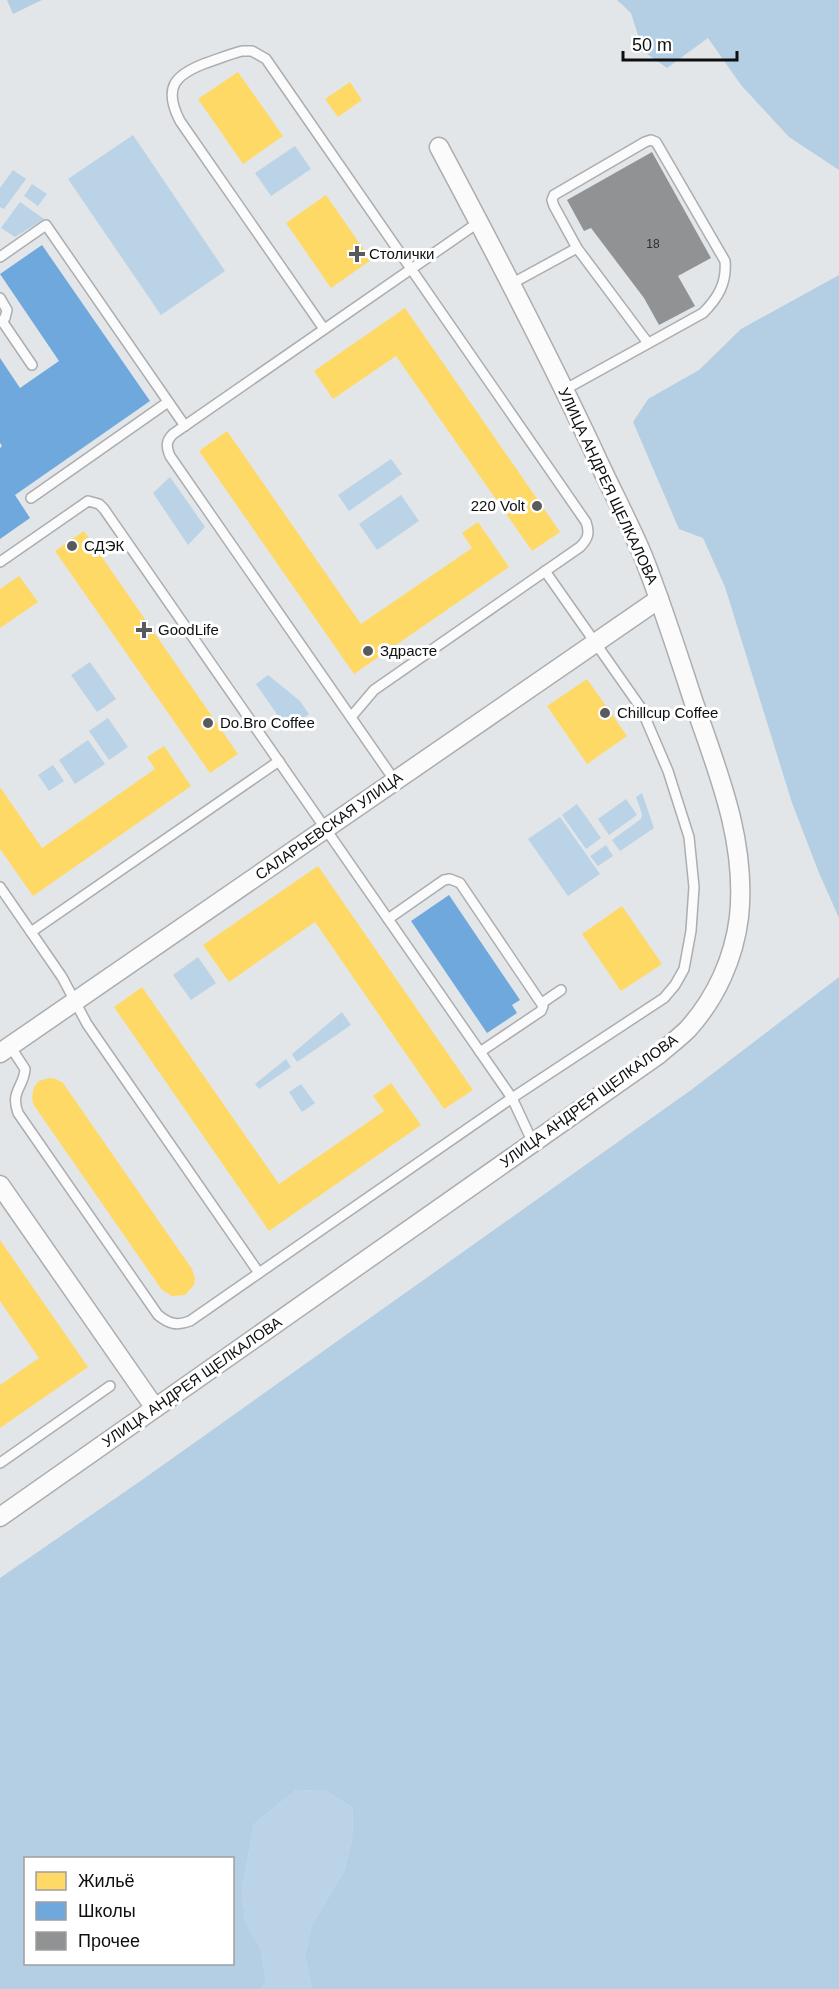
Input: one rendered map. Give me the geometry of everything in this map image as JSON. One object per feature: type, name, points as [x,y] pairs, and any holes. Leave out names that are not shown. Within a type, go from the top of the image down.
[{"type":"street","name":"УЛИЦА АНДРЕЯ ЩЕЛКАЛОВА","points":[[0,1517],[658,1055],[688,1029],[710,1000],[725,971],[735,941],[739,910],[739,854],[726,793],[659,599],[642,555],[564,390],[439,147]]},
{"type":"street","name":"САЛАРЬЕВСКАЯ УЛИЦА","points":[[5,1049],[659,599]]},
{"type":"street","points":[[0,1185],[155,1408]]},
{"type":"lane","points":[[324,329],[180,121],[172,106],[172,91],[177,79],[186,71],[242,51],[252,51],[266,59],[589,529],[586,540],[580,547],[374,690],[351,717]]},
{"type":"lane","points":[[564,390],[703,313],[714,302],[723,285],[726,272],[725,261],[656,142],[651,140],[554,195],[552,200],[577,248],[648,343]]},
{"type":"lane","points":[[395,781],[166,447],[168,439],[185,426],[479,222]]},
{"type":"lane","points":[[0,257],[46,225],[185,426]]},
{"type":"lane","points":[[511,284],[577,248]]},
{"type":"lane","points":[[0,298],[7,310],[1,322],[32,365]]},
{"type":"lane","points":[[31,498],[168,402]]},
{"type":"lane","points":[[0,562],[88,501],[99,504],[512,1098],[533,1143]]},
{"type":"lane","points":[[5,1049],[25,1069],[16,1092],[15,1105],[18,1113],[158,1315],[167,1323],[179,1325],[190,1321],[512,1098],[664,998],[684,969],[691,931],[694,887],[689,837],[669,771],[641,708],[545,571]]},
{"type":"lane","points":[[31,932],[279,761]]},
{"type":"lane","points":[[388,919],[444,880],[460,882],[543,1006],[541,1011],[480,1052]]},
{"type":"lane","points":[[0,887],[62,977],[87,1024],[259,1273]]},
{"type":"lane","points":[[542,1003],[561,990]]},
{"type":"lane","points":[[0,1463],[110,1386]]},
{"type":"shaded area","points":[[7,0],[42,0],[13,14]]},
{"type":"shaded area","points":[[617,0],[839,0],[839,170],[789,137],[741,85],[708,38],[667,68],[643,51],[631,13]]},
{"type":"shaded area","points":[[133,135],[225,271],[161,315],[68,179]]},
{"type":"shaded area","points":[[295,146],[311,169],[271,196],[255,173]]},
{"type":"shaded area","points":[[13,170],[26,179],[4,209],[0,207],[0,188]]},
{"type":"shaded area","points":[[32,184],[47,194],[38,206],[24,196]]},
{"type":"shaded area","points":[[20,202],[44,219],[15,237],[1,228]]},
{"type":"shaded area","points":[[839,275],[839,918],[792,803],[725,587],[703,538],[679,529],[633,422],[648,399],[699,370],[741,329]]},
{"type":"shaded area","points":[[391,459],[402,474],[349,511],[338,495]]},
{"type":"shaded area","points":[[170,477],[205,527],[188,545],[153,493]]},
{"type":"shaded area","points":[[401,495],[419,521],[377,550],[359,524]]},
{"type":"shaded area","points":[[90,662],[116,699],[97,712],[71,675]]},
{"type":"shaded area","points":[[268,675],[300,701],[309,714],[287,729],[256,684]]},
{"type":"shaded area","points":[[108,718],[128,747],[109,760],[89,731]]},
{"type":"shaded area","points":[[88,740],[105,764],[75,784],[59,760]]},
{"type":"shaded area","points":[[53,765],[64,781],[49,791],[38,775]]},
{"type":"shaded area","points":[[642,793],[654,828],[620,851],[612,840],[641,819],[642,814],[636,797]]},
{"type":"shaded area","points":[[626,799],[637,815],[609,835],[598,819]]},
{"type":"shaded area","points":[[577,804],[601,838],[586,849],[562,815]]},
{"type":"shaded area","points":[[560,817],[600,874],[568,896],[528,839]]},
{"type":"shaded area","points":[[606,845],[613,856],[598,866],[590,856]]},
{"type":"shaded area","points":[[198,957],[216,983],[191,1000],[173,975]]},
{"type":"shaded area","points":[[839,977],[839,1989],[312,1989],[305,1956],[312,1925],[344,1871],[352,1840],[353,1808],[326,1791],[296,1790],[254,1824],[242,1890],[245,1922],[261,1950],[266,1981],[261,1989],[0,1989],[0,1578],[691,1090]]},
{"type":"shaded area","points":[[342,1012],[351,1025],[297,1062],[292,1054]]},
{"type":"shaded area","points":[[286,1059],[291,1067],[259,1089],[255,1084]]},
{"type":"shaded area","points":[[301,1084],[315,1103],[302,1112],[289,1092]]},
{"type":"shaded area","points":[[296,1790],[326,1791],[353,1808],[352,1840],[344,1871],[312,1925],[305,1956],[312,1989],[261,1989],[266,1981],[261,1950],[245,1922],[242,1890],[254,1824]]},
{"type":"building: Жильё","points":[[238,72],[283,136],[243,164],[198,99]]},
{"type":"building: Жильё","points":[[350,82],[362,100],[338,117],[325,99]]},
{"type":"building: Жильё","points":[[326,195],[371,260],[331,288],[286,223]]},
{"type":"building: Жильё","points":[[405,308],[560,532],[532,551],[396,356],[333,399],[314,371]]},
{"type":"building: Жильё","points":[[227,431],[361,624],[472,548],[462,533],[478,522],[509,567],[354,674],[199,451]]},
{"type":"building: Жильё","points":[[84,531],[238,754],[210,773],[55,551]]},
{"type":"building: Жильё","points":[[19,576],[38,602],[0,628],[0,589]]},
{"type":"building: Жильё","points":[[587,679],[627,736],[587,764],[547,706]]},
{"type":"building: Жильё","points":[[164,746],[191,786],[33,896],[0,849],[0,787],[42,848],[155,769],[147,757]]},
{"type":"building: Жильё","points":[[318,866],[473,1090],[444,1109],[315,922],[229,982],[203,945]]},
{"type":"building: Жильё","points":[[622,906],[662,964],[621,991],[582,934]]},
{"type":"building: Жильё","points":[[142,987],[279,1184],[384,1111],[373,1096],[391,1083],[421,1125],[269,1231],[114,1007]]},
{"type":"building: Жильё","points":[[49,1078],[63,1083],[192,1269],[194,1285],[185,1295],[172,1296],[162,1290],[33,1104],[34,1087],[39,1081]]},
{"type":"building: Жильё","points":[[0,1240],[88,1367],[0,1428],[0,1385],[39,1358],[0,1301]]},
{"type":"building: Школы","points":[[42,245],[150,401],[15,495],[30,518],[0,539],[0,448],[2,446],[0,443],[0,358],[20,388],[59,361],[0,274]]},
{"type":"building: Школы","points":[[449,895],[520,1000],[512,1005],[517,1013],[487,1033],[411,921]]},
{"type":"building: Прочее","points":[[652,152],[711,258],[678,276],[695,306],[659,325],[644,298],[591,228],[584,231],[567,200]]},
{"type":"place","name":"Столички","points":[[357,254]]},
{"type":"place","name":"220 Volt","points":[[537,506]]},
{"type":"place","name":"СДЭК","points":[[72,546]]},
{"type":"place","name":"GoodLife","points":[[144,630]]},
{"type":"place","name":"Здрасте","points":[[368,651]]},
{"type":"place","name":"Chillcup Coffee","points":[[605,713]]},
{"type":"place","name":"Do.Bro Coffee","points":[[208,723]]}]
